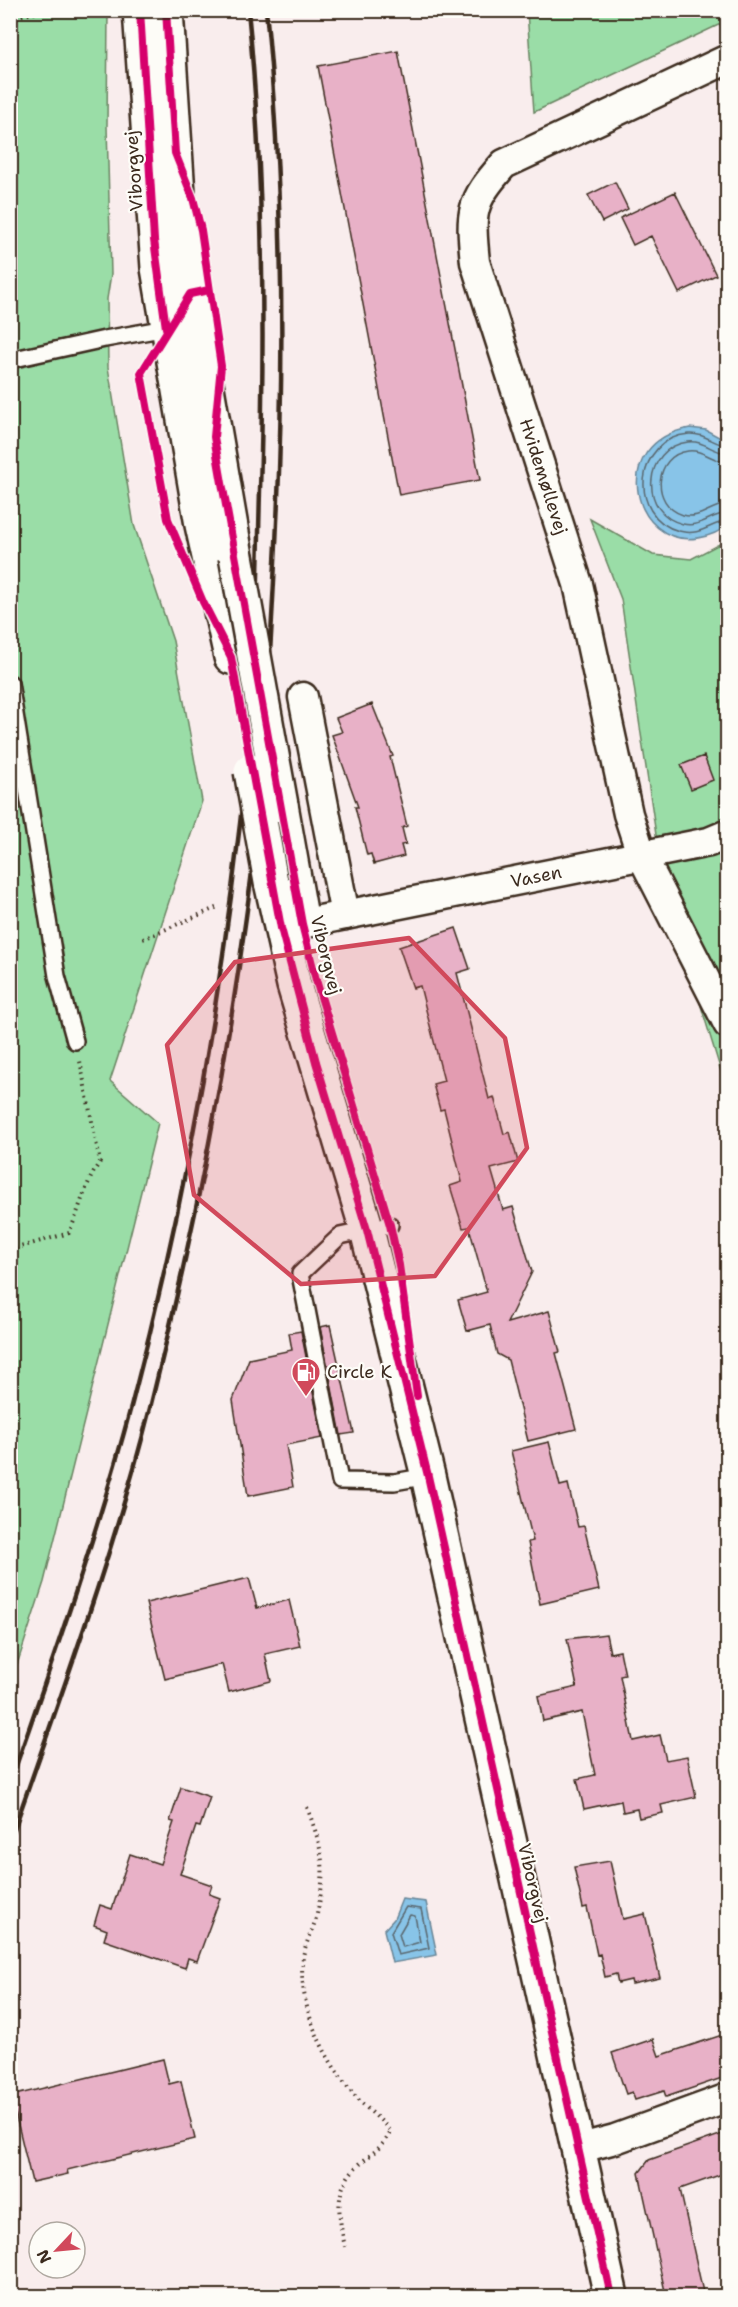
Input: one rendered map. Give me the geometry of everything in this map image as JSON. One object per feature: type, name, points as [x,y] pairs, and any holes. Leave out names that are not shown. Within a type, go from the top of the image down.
[{"type":"street","name":"Viborgvej","points":[[140,10],[154,240],[180,326],[236,556],[280,806],[292,926],[316,1062],[378,1228],[428,1476],[611,2296]]},
{"type":"street","name":"Viborgvej","points":[[166,10],[178,194],[180,326],[202,525],[231,657],[271,882],[292,926]]},
{"type":"street","name":"Hvidemøllevej","points":[[728,59],[504,164],[483,188],[471,220],[475,262],[578,584],[628,814],[641,854],[728,1024]]},
{"type":"street","points":[[303,696],[345,915]]},
{"type":"street","name":"Vasen","points":[[292,926],[641,854],[710,842],[728,834]]},
{"type":"street","points":[[577,2149],[615,2139],[728,2098]]},
{"type":"lane","points":[[10,360],[105,339],[180,326]]},
{"type":"lane","points":[[10,684],[57,976],[75,1041]]},
{"type":"lane","points":[[378,1228],[340,1236],[300,1274],[340,1481],[394,1482],[428,1476]]},
{"type":"path","points":[[10,18],[49,10]]},
{"type":"path","points":[[143,939],[218,907]]},
{"type":"path","points":[[10,1250],[69,1233],[82,1204],[88,1178],[100,1162],[75,1041]]},
{"type":"path","points":[[308,1807],[322,1848],[324,1865],[317,1915],[303,1957],[307,2004],[320,2042],[338,2072],[353,2093],[391,2131],[376,2151],[360,2163],[338,2196],[339,2219],[345,2247]]},
{"type":"highlighted area","points":[[409,938],[505,1038],[527,1148],[435,1276],[301,1284],[194,1195],[167,1045],[235,962]]},
{"type":"green space","points":[[11,11],[108,11],[107,126],[111,274],[107,299],[108,367],[134,525],[173,641],[202,801],[110,1081],[158,1123],[44,1582],[11,1683]]},
{"type":"green space","points":[[527,11],[727,11],[727,21],[534,112]]},
{"type":"green space","points":[[590,519],[653,555],[691,559],[727,540],[727,1091],[663,882],[621,599]]},
{"type":"water","points":[[690,428],[706,430],[728,442],[727,525],[714,534],[698,538],[676,537],[658,527],[645,512],[638,492],[638,472],[647,453],[664,437]]},
{"type":"water","points":[[402,1899],[426,1902],[437,1955],[392,1963],[384,1930],[394,1919]]},
{"type":"building","points":[[398,51],[480,480],[399,495],[318,66]]},
{"type":"building","points":[[615,182],[628,209],[602,222],[588,195]]},
{"type":"building","points":[[675,192],[716,275],[679,293],[651,236],[633,245],[620,218]]},
{"type":"building","points":[[372,704],[393,756],[390,757],[407,826],[402,828],[406,844],[401,845],[404,856],[374,864],[371,854],[367,855],[355,807],[358,807],[332,735],[342,732],[336,718]]},
{"type":"building","points":[[704,756],[713,780],[691,789],[681,765]]},
{"type":"building","points":[[456,928],[470,969],[457,973],[489,1099],[494,1097],[504,1134],[510,1132],[518,1162],[491,1169],[503,1210],[513,1207],[532,1272],[507,1323],[549,1311],[560,1352],[556,1353],[576,1429],[528,1441],[508,1360],[497,1354],[490,1325],[467,1331],[458,1300],[487,1292],[469,1227],[463,1228],[450,1186],[462,1182],[444,1109],[440,1110],[433,1084],[444,1081],[420,986],[413,988],[399,947]]},
{"type":"building","points":[[330,1325],[354,1433],[341,1435],[320,1327]]},
{"type":"building","points":[[301,1331],[322,1438],[286,1445],[293,1487],[248,1496],[233,1400],[249,1359],[292,1350],[289,1333]]},
{"type":"building","points":[[549,1442],[560,1486],[568,1484],[578,1527],[584,1526],[599,1590],[540,1604],[528,1542],[533,1541],[511,1451]]},
{"type":"building","points":[[249,1578],[257,1608],[289,1600],[300,1646],[265,1654],[271,1681],[229,1692],[222,1664],[165,1679],[146,1603]]},
{"type":"building","points":[[606,1634],[610,1653],[620,1651],[625,1675],[620,1676],[633,1741],[660,1735],[666,1760],[687,1756],[696,1797],[661,1805],[663,1813],[639,1818],[637,1809],[623,1812],[621,1801],[584,1809],[577,1779],[595,1775],[582,1712],[543,1721],[538,1696],[577,1687],[567,1639]]},
{"type":"building","points":[[181,1787],[210,1797],[200,1827],[196,1826],[180,1874],[212,1885],[209,1894],[220,1898],[197,1961],[188,1958],[185,1968],[104,1940],[107,1930],[94,1925],[100,1905],[112,1909],[130,1854],[160,1864],[174,1822],[170,1821]]},
{"type":"building","points":[[610,1861],[623,1919],[645,1914],[660,1978],[632,1984],[631,1980],[618,1983],[616,1974],[605,1977],[600,1954],[597,1955],[587,1907],[583,1908],[574,1867]]},
{"type":"building","points":[[728,2033],[728,2076],[666,2097],[664,2091],[635,2100],[632,2092],[626,2094],[612,2053],[653,2039],[659,2056]]},
{"type":"building","points":[[163,2059],[169,2084],[181,2081],[195,2139],[67,2170],[68,2174],[32,2182],[11,2096]]},
{"type":"building","points":[[728,2132],[728,2172],[680,2189],[703,2292],[666,2296],[639,2173],[649,2160]]},
{"type":"railway","points":[[10,1783],[105,1499],[154,1318],[207,1058],[233,883],[254,680],[262,430],[262,250],[257,130],[248,10]]},
{"type":"railway","points":[[10,1841],[103,1570],[151,1404],[180,1284],[205,1162],[228,1040],[246,917],[264,749],[280,438],[280,224],[266,10]]},
{"type":"cycle path","points":[[140,10],[154,240],[166,328]]},
{"type":"cycle path","points":[[166,10],[175,153],[193,198],[201,230],[221,366],[214,437],[222,483],[302,924],[316,980],[390,1225],[399,1265],[417,1396]]},
{"type":"cycle path","points":[[209,290],[190,294],[141,373],[168,519],[203,602],[231,657],[281,928],[316,1062],[367,1230],[428,1476],[611,2296]]},
{"type":"place","name":"Circle K","points":[[306,1398]]}]
